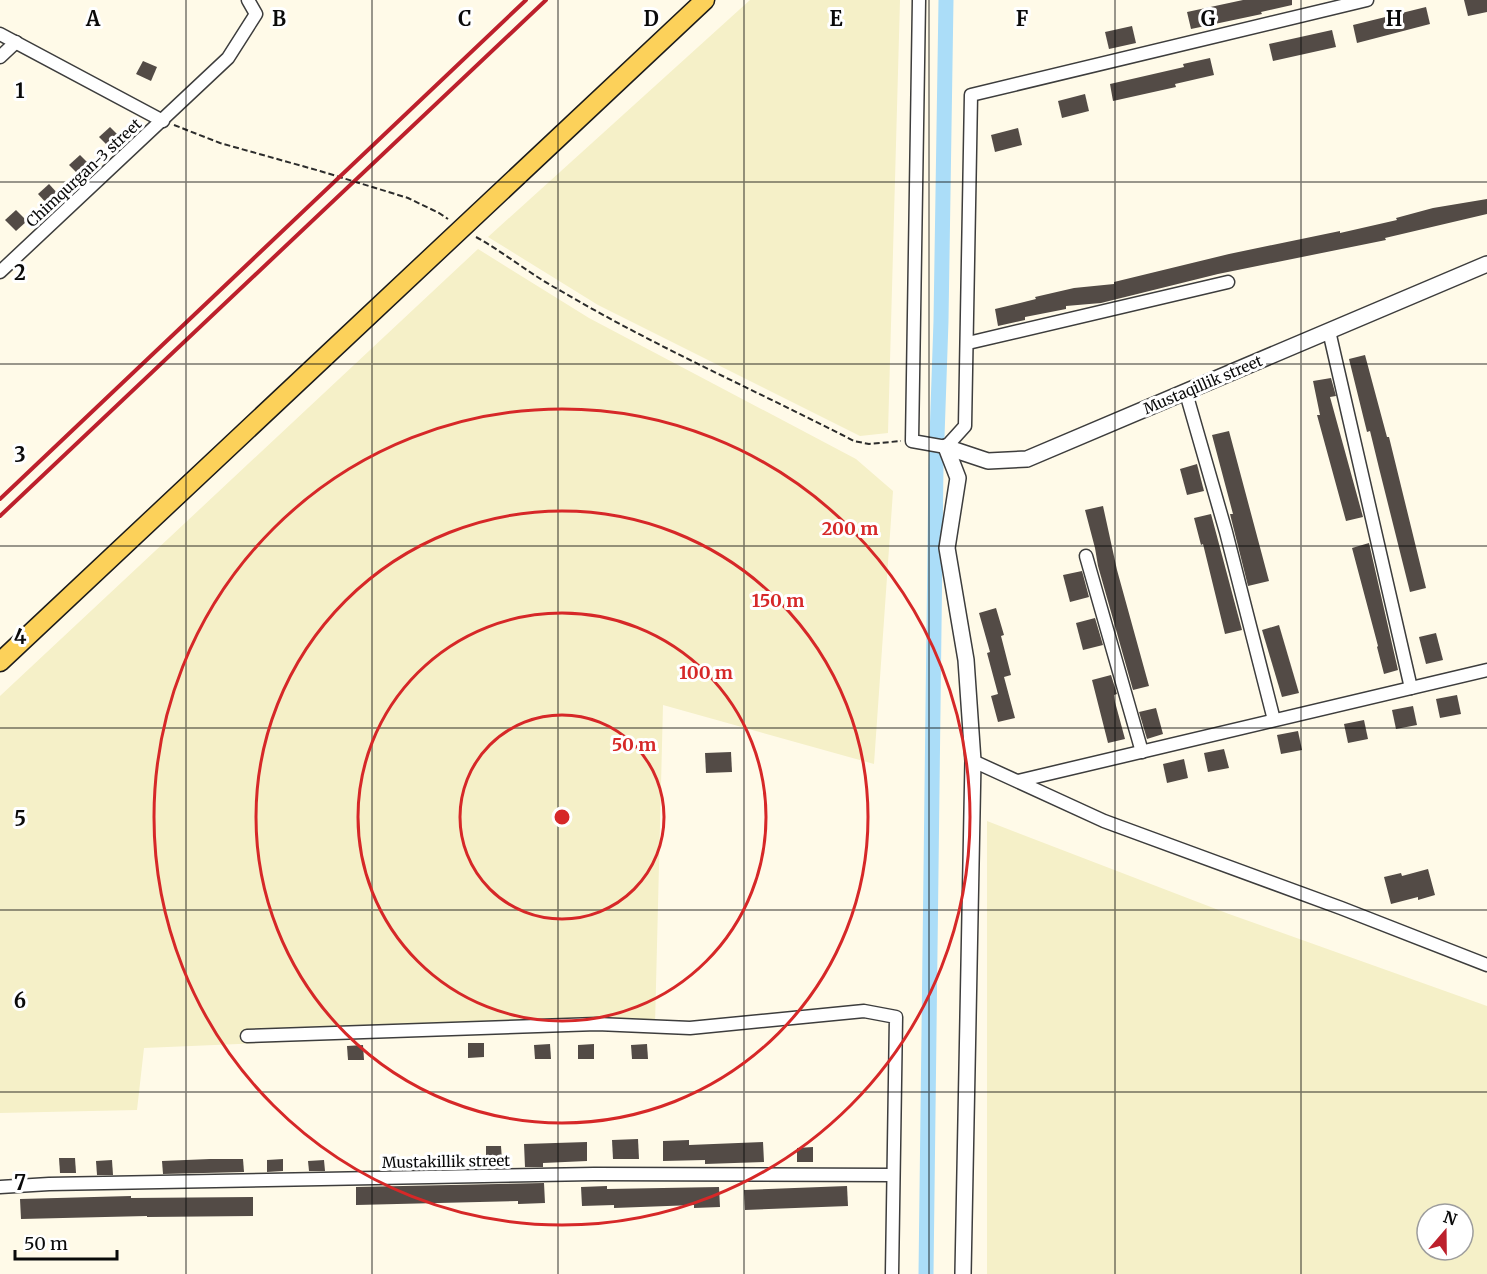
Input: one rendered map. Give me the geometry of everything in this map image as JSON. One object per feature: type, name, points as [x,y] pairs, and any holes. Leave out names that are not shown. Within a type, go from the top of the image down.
[{"type":"main road","points":[[0,663],[705,0]]},
{"type":"street","name":"Chimqurgan-3 street","points":[[0,272],[228,58],[256,14],[248,0]]},
{"type":"street","points":[[912,441],[919,0]]},
{"type":"street","points":[[963,1274],[974,761],[966,660],[947,548],[958,478],[946,447],[965,426],[971,95],[1367,0]]},
{"type":"street","points":[[0,34],[163,121]]},
{"type":"street","points":[[0,57],[16,42]]},
{"type":"street","name":"Mustaqillik street","points":[[912,441],[946,447],[988,461],[1027,459],[1487,264]]},
{"type":"street","points":[[968,344],[1228,282]]},
{"type":"street","points":[[1329,331],[1411,688]]},
{"type":"street","points":[[1186,393],[1226,532],[1274,720]]},
{"type":"street","points":[[1086,556],[1142,752]]},
{"type":"street","points":[[1018,781],[1487,670]]},
{"type":"street","points":[[974,761],[1104,821],[1341,908],[1487,965]]},
{"type":"street","points":[[247,1036],[597,1024],[690,1028],[864,1011],[896,1017],[891,1274]]},
{"type":"street","name":"Mustakillik street","points":[[0,1187],[582,1174],[893,1174]]},
{"type":"path","points":[[163,121],[220,143],[408,198],[440,213],[559,291],[675,353],[855,441],[869,444],[912,441]]},
{"type":"shaded area","points":[[750,0],[900,0],[888,433],[860,436],[598,305],[488,237]]},
{"type":"shaded area","points":[[478,249],[589,318],[856,459],[893,491],[874,764],[663,705],[655,1026],[144,1048],[137,1110],[0,1113],[0,696]]},
{"type":"shaded area","points":[[987,821],[1229,914],[1487,1006],[1487,1274],[987,1274]]},
{"type":"building","points":[[1243,0],[1292,0],[1292,5],[1261,12],[1262,14],[1191,29],[1187,12]]},
{"type":"building","points":[[1464,0],[1487,0],[1487,12],[1468,16]]},
{"type":"building","points":[[1426,7],[1430,24],[1357,43],[1353,25]]},
{"type":"building","points":[[1132,26],[1136,43],[1109,49],[1105,32]]},
{"type":"building","points":[[1332,30],[1336,47],[1273,61],[1269,44]]},
{"type":"building","points":[[1210,58],[1214,75],[1175,84],[1176,87],[1113,101],[1110,84],[1184,67],[1183,64]]},
{"type":"building","points":[[143,61],[157,67],[151,81],[136,74]]},
{"type":"building","points":[[1085,94],[1089,111],[1062,118],[1058,101]]},
{"type":"building","points":[[110,127],[121,138],[110,148],[99,137]]},
{"type":"building","points":[[1018,128],[1022,145],[995,152],[991,135]]},
{"type":"building","points":[[80,155],[91,166],[80,176],[69,165]]},
{"type":"building","points":[[49,184],[59,195],[49,206],[38,194]]},
{"type":"building","points":[[1487,199],[1487,214],[1385,238],[1386,240],[1218,274],[1101,303],[1066,306],[1066,309],[1025,317],[1025,320],[998,326],[995,309],[1036,299],[1035,297],[1074,288],[1114,284],[1114,282],[1229,254],[1340,231],[1340,233],[1397,220],[1396,218],[1433,208]]},
{"type":"building","points":[[16,210],[27,221],[16,231],[5,220]]},
{"type":"building","points":[[1365,355],[1387,437],[1389,437],[1426,588],[1410,592],[1370,431],[1367,432],[1349,359]]},
{"type":"building","points":[[1331,378],[1336,396],[1330,397],[1363,517],[1346,521],[1317,415],[1320,415],[1313,381]]},
{"type":"building","points":[[1229,431],[1269,581],[1248,586],[1230,514],[1233,514],[1212,435]]},
{"type":"building","points":[[1197,464],[1204,491],[1187,495],[1180,469]]},
{"type":"building","points":[[1103,506],[1117,570],[1149,686],[1133,690],[1098,566],[1085,510]]},
{"type":"building","points":[[1211,514],[1242,630],[1225,634],[1203,544],[1201,545],[1194,518]]},
{"type":"building","points":[[1369,543],[1398,670],[1384,674],[1352,548]]},
{"type":"building","points":[[1082,571],[1089,597],[1070,602],[1063,575]]},
{"type":"building","points":[[996,608],[1004,635],[1001,636],[1011,675],[1004,677],[1015,718],[998,722],[991,696],[998,694],[987,653],[990,652],[979,613]]},
{"type":"building","points":[[1095,618],[1103,645],[1083,650],[1076,623]]},
{"type":"building","points":[[1279,625],[1299,693],[1282,697],[1262,630]]},
{"type":"building","points":[[1436,633],[1443,660],[1426,664],[1419,637]]},
{"type":"building","points":[[1111,675],[1117,694],[1114,695],[1115,702],[1125,739],[1108,743],[1092,680]]},
{"type":"building","points":[[1457,695],[1461,714],[1440,718],[1436,699]]},
{"type":"building","points":[[1413,706],[1417,725],[1396,729],[1392,710]]},
{"type":"building","points":[[1156,708],[1163,734],[1147,739],[1139,712]]},
{"type":"building","points":[[1364,720],[1368,739],[1348,743],[1344,724]]},
{"type":"building","points":[[1298,731],[1302,750],[1281,754],[1277,735]]},
{"type":"building","points":[[1224,749],[1229,768],[1208,772],[1204,753]]},
{"type":"building","points":[[731,752],[732,772],[706,773],[705,753]]},
{"type":"building","points":[[1184,759],[1188,778],[1167,783],[1163,764]]},
{"type":"building","points":[[1428,869],[1435,895],[1391,904],[1384,877],[1401,873],[1402,876]]},
{"type":"building","points":[[468,1043],[484,1043],[484,1057],[468,1058]]},
{"type":"building","points":[[550,1044],[551,1059],[535,1059],[534,1045]]},
{"type":"building","points":[[594,1044],[594,1059],[578,1059],[578,1045]]},
{"type":"building","points":[[647,1044],[648,1059],[632,1059],[631,1045]]},
{"type":"building","points":[[363,1045],[364,1060],[348,1060],[347,1046]]},
{"type":"building","points":[[638,1139],[639,1159],[613,1159],[612,1140]]},
{"type":"building","points":[[689,1140],[689,1145],[763,1142],[764,1162],[705,1164],[705,1160],[663,1161],[663,1141]]},
{"type":"building","points":[[587,1142],[587,1161],[543,1163],[543,1167],[525,1167],[524,1144]]},
{"type":"building","points":[[486,1146],[501,1146],[502,1160],[486,1161]]},
{"type":"building","points":[[813,1147],[813,1162],[797,1162],[797,1148]]},
{"type":"building","points":[[59,1158],[75,1158],[76,1173],[60,1173]]},
{"type":"building","points":[[243,1159],[244,1172],[163,1174],[162,1161]]},
{"type":"building","points":[[283,1159],[283,1171],[267,1172],[267,1160]]},
{"type":"building","points":[[112,1160],[113,1175],[97,1175],[96,1161]]},
{"type":"building","points":[[324,1160],[325,1171],[309,1171],[308,1161]]},
{"type":"building","points":[[544,1183],[545,1203],[518,1204],[518,1201],[356,1205],[356,1187]]},
{"type":"building","points":[[607,1186],[607,1189],[719,1187],[720,1207],[694,1208],[694,1205],[614,1208],[614,1205],[582,1206],[581,1187]]},
{"type":"building","points":[[847,1186],[848,1206],[745,1210],[744,1190]]},
{"type":"building","points":[[131,1196],[131,1198],[253,1197],[253,1216],[21,1219],[20,1199]]},
{"type":"waterway","points":[[926,1274],[936,466],[941,321],[946,0]]},
{"type":"railway","points":[[0,499],[526,0]]},
{"type":"railway","points":[[0,516],[546,0]]}]
